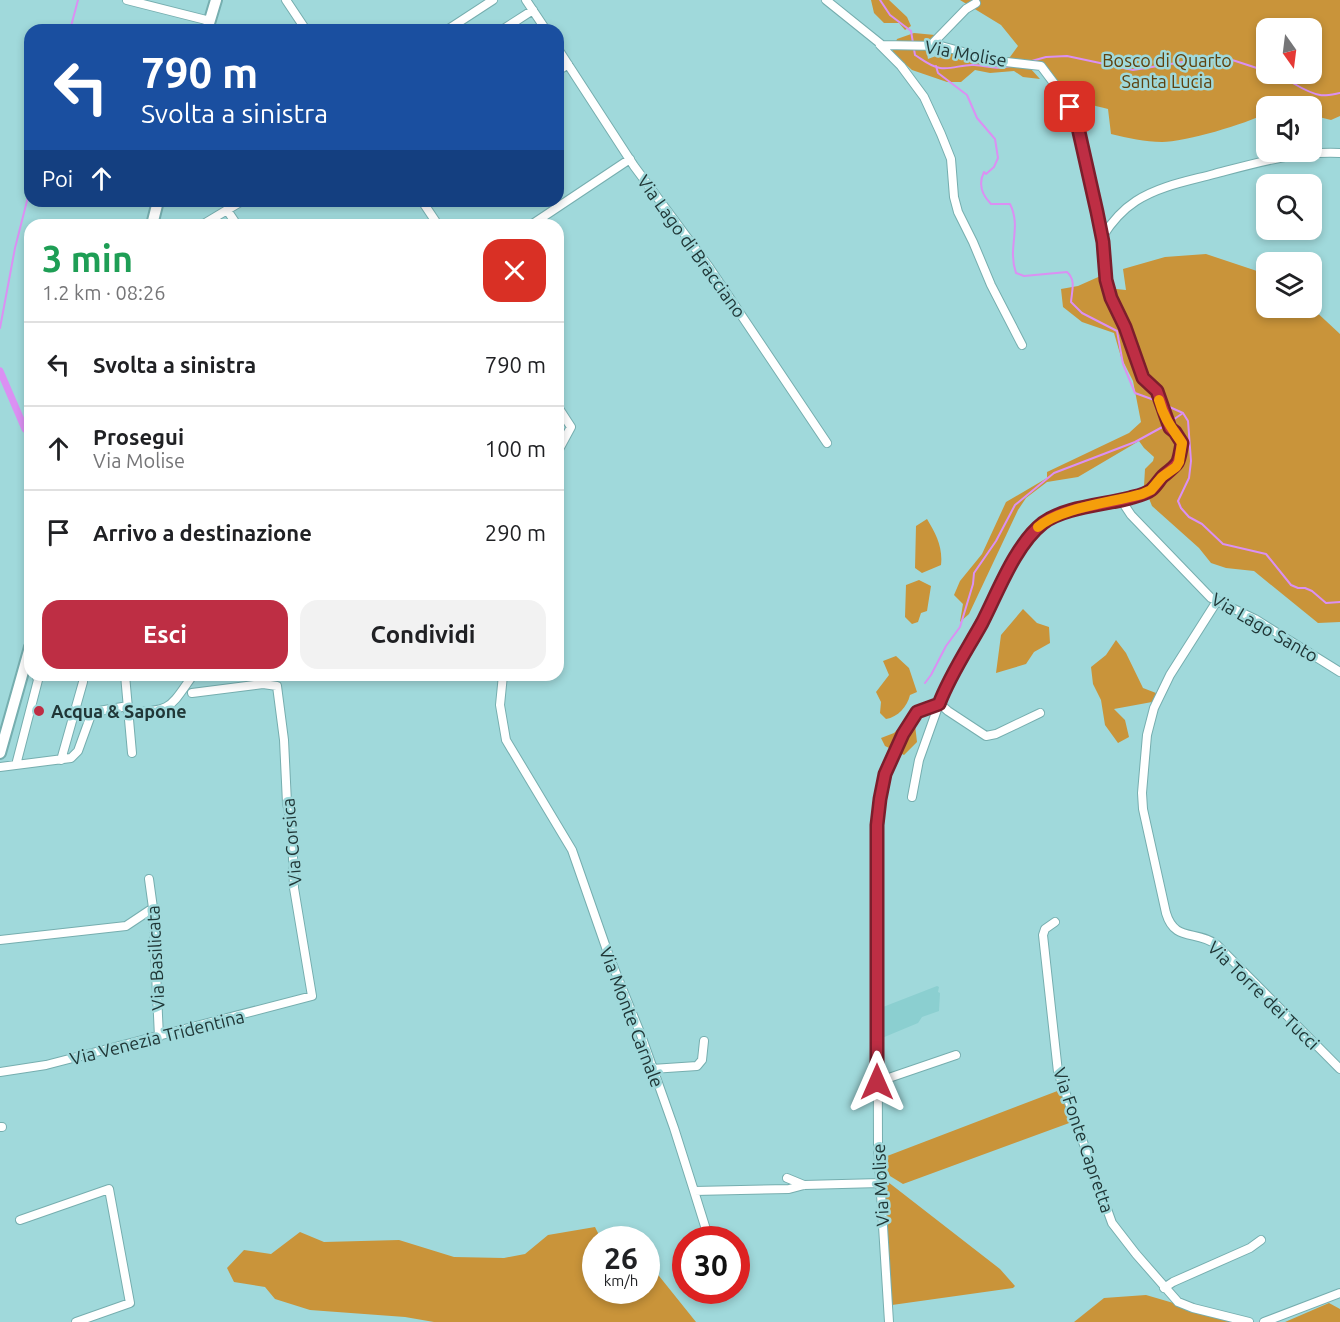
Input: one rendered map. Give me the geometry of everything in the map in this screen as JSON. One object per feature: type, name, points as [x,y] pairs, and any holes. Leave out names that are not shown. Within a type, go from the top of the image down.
[{"type":"main road","points":[[208,24],[216,0]]},
{"type":"main road","points":[[0,753],[24,679]]},
{"type":"street","points":[[127,0],[205,24]]},
{"type":"street","points":[[286,0],[302,24]]},
{"type":"street","points":[[456,24],[493,0]]},
{"type":"street","points":[[526,0],[542,24]]},
{"type":"street","points":[[826,0],[879,44],[901,66],[924,97],[951,159],[954,197],[958,212],[991,285],[1022,345]]},
{"type":"street","points":[[931,45],[966,9],[976,3]]},
{"type":"street","points":[[511,24],[533,10]]},
{"type":"street","name":"Via Molise","points":[[879,44],[931,45],[952,48],[980,59],[1041,66],[1073,112],[1102,237],[1105,273],[1111,298],[1130,339],[1143,378],[1157,391],[1170,428],[1182,443],[1179,462],[1151,490],[1121,500]]},
{"type":"street","name":"Via Lago di Bracciano","points":[[564,58],[630,159],[710,267],[827,443]]},
{"type":"street","points":[[564,67],[568,64]]},
{"type":"street","points":[[1102,237],[1126,209],[1154,192],[1273,158],[1340,153]]},
{"type":"street","points":[[564,203],[630,159]]},
{"type":"street","points":[[212,219],[232,207]]},
{"type":"street","points":[[540,219],[558,207]]},
{"type":"street","points":[[227,210],[233,219]]},
{"type":"street","points":[[564,416],[570,429],[564,440]]},
{"type":"street","points":[[912,797],[918,759],[946,684],[1032,534],[1043,523],[1055,516],[1121,500]]},
{"type":"street","name":"Via Lago Santo","points":[[1121,500],[1131,514],[1207,594],[1264,624],[1340,672]]},
{"type":"street","name":"Via Torre dei Tucci","points":[[1217,601],[1164,685],[1148,730],[1142,804],[1166,913],[1169,922],[1178,932],[1203,937],[1217,945],[1340,1069]]},
{"type":"street","points":[[16,765],[38,681]]},
{"type":"street","points":[[126,681],[132,753]]},
{"type":"street","points":[[0,767],[71,758],[77,753],[88,719],[93,713],[129,709],[153,712],[166,708],[188,681]]},
{"type":"street","name":"Via Monte Carnale","points":[[502,681],[500,705],[506,740],[572,850],[674,1128],[705,1226]]},
{"type":"street","points":[[61,760],[83,682]]},
{"type":"street","name":"Via Corsica","points":[[192,693],[262,684],[278,686],[284,740],[287,803],[292,828],[294,888],[312,996]]},
{"type":"street","points":[[939,703],[986,736],[996,734],[1040,713]]},
{"type":"street","name":"Via Molise","points":[[889,1322],[880,1183],[877,1082],[877,825],[885,774],[903,734],[917,712],[939,703]]},
{"type":"street","name":"Via Basilicata","points":[[148,879],[153,908],[159,1037]]},
{"type":"street","points":[[0,940],[126,926],[153,908]]},
{"type":"street","name":"Via Fonte Capretta","points":[[1055,922],[1045,929],[1043,943],[1059,1077],[1112,1223],[1174,1299],[1187,1306],[1249,1322]]},
{"type":"street","name":"Via Venezia Tridentina","points":[[0,1072],[46,1065],[312,996]]},
{"type":"street","points":[[652,1069],[697,1066],[702,1060],[704,1041]]},
{"type":"street","points":[[877,1082],[956,1055]]},
{"type":"street","points":[[787,1178],[804,1185]]},
{"type":"street","points":[[694,1191],[789,1189],[804,1185],[880,1183]]},
{"type":"street","points":[[20,1220],[109,1189],[130,1303],[76,1322]]},
{"type":"street","points":[[1164,1288],[1250,1248],[1261,1240]]},
{"type":"street","points":[[1264,1322],[1340,1293]]},
{"type":"shaded area","points":[[937,986],[940,993],[939,1011],[922,1017],[918,1023],[882,1038],[883,1007]]},
{"type":"green space","points":[[871,0],[889,0],[907,17],[911,26],[905,30],[899,23],[884,23],[874,13]]},
{"type":"green space","name":"Bosco di Quarto Santa Lucia","points":[[960,0],[1340,0],[1340,116],[1331,120],[1322,118],[1322,96],[1256,96],[1256,117],[1245,122],[1185,139],[1162,142],[1143,141],[1111,134],[1108,109],[1072,97],[1060,86],[1048,68],[1030,68],[1040,79],[1023,77],[1014,71],[990,73],[975,70],[961,82],[947,82],[912,70],[892,52],[897,39],[914,33],[935,35],[938,48],[927,53],[928,59],[957,52],[969,56],[983,66],[1010,57],[1018,46],[1001,25]]},
{"type":"green space","points":[[1206,254],[1256,271],[1256,318],[1322,317],[1340,334],[1340,622],[1318,623],[1254,571],[1226,568],[1211,563],[1199,548],[1152,506],[1144,486],[1145,469],[1154,457],[1139,441],[1078,477],[1047,482],[1026,498],[1018,510],[969,614],[960,622],[963,604],[954,595],[960,581],[982,554],[1006,502],[1047,478],[1047,472],[1129,433],[1141,422],[1133,381],[1121,357],[1114,333],[1082,322],[1063,307],[1061,289],[1078,286],[1105,274],[1116,289],[1126,290],[1123,269],[1165,257]]},
{"type":"green space","points":[[927,519],[938,541],[941,565],[922,573],[915,568],[916,526]]},
{"type":"green space","points":[[919,580],[931,586],[927,611],[921,613],[918,622],[912,624],[905,617],[906,585]]},
{"type":"green space","points":[[1023,609],[1037,623],[1049,627],[1050,643],[1034,652],[1026,664],[996,673],[1001,635]]},
{"type":"green space","points":[[1116,640],[1126,653],[1143,688],[1156,693],[1152,702],[1114,709],[1125,720],[1129,737],[1118,743],[1105,725],[1101,700],[1093,684],[1091,667],[1106,655]]},
{"type":"green space","points":[[896,656],[909,668],[917,692],[910,695],[898,714],[886,719],[880,713],[881,702],[876,692],[889,675],[883,661]]},
{"type":"green space","points":[[902,725],[915,725],[917,742],[904,755],[885,746],[881,738],[894,733]]},
{"type":"green space","points":[[1060,1090],[1072,1122],[903,1184],[890,1176],[882,1158]]},
{"type":"green space","points":[[883,1181],[888,1182],[1000,1269],[1015,1286],[892,1305]]},
{"type":"green space","points":[[582,1229],[582,1304],[660,1304],[660,1277],[672,1292],[672,1304],[682,1304],[696,1322],[434,1322],[405,1317],[310,1310],[275,1299],[265,1287],[234,1282],[227,1268],[244,1250],[271,1254],[300,1232],[324,1242],[399,1240],[454,1257],[504,1258],[525,1254],[548,1235]]},
{"type":"green space","points":[[1146,1295],[1235,1321],[1247,1322],[1074,1322],[1104,1298]]},
{"type":"green space","points":[[1329,1303],[1340,1309],[1340,1322],[1285,1322]]},
{"type":"waterway","points":[[72,24],[78,0]]},
{"type":"waterway","points":[[880,0],[890,15],[911,31],[915,55],[930,65],[944,68],[970,65],[996,68],[1011,66]]},
{"type":"waterway","points":[[1028,62],[1046,57],[1067,56],[1133,70],[1220,56],[1256,68]]},
{"type":"waterway","points":[[936,66],[938,73],[967,95],[977,118],[995,139],[998,158],[994,167],[986,174],[984,172],[981,181],[982,189],[991,204],[1010,204],[1015,221],[1013,255],[1016,273],[1024,276],[1067,272],[1070,275],[1073,289],[1071,302],[1082,313],[1117,331],[1123,364],[1135,393],[1157,401]]},
{"type":"waterway","points":[[1295,84],[1320,95],[1340,93]]},
{"type":"waterway","points":[[0,328],[25,207]]},
{"type":"waterway","points":[[0,371],[24,427]]},
{"type":"waterway","points":[[1165,405],[1183,413],[1188,421],[1191,461],[1189,478],[1178,501],[1181,508],[1223,544],[1266,554],[1291,585],[1312,591],[1326,603],[1340,602]]},
{"type":"waterway","points":[[1170,422],[1183,413]]},
{"type":"waterway","points":[[925,683],[946,646],[960,627],[974,573],[996,541],[1015,505],[1054,473],[1135,442],[1166,425]]},
{"type":"slow traffic","points":[[1038,527],[1062,513],[1142,494],[1151,490],[1162,477],[1176,467],[1182,443],[1170,428],[1159,400]]},
{"type":"place","name":"Acqua & Sapone","points":[[39,711]]},
{"type":"route","points":[[877,1082],[879,855],[877,825],[885,774],[903,734],[917,712],[939,704],[946,684],[1021,550],[1037,528],[1062,513],[1121,500],[1151,490],[1179,462],[1182,443],[1170,428],[1157,391],[1143,378],[1130,339],[1111,298],[1106,280],[1103,242],[1097,212],[1077,123],[1070,107]]}]
